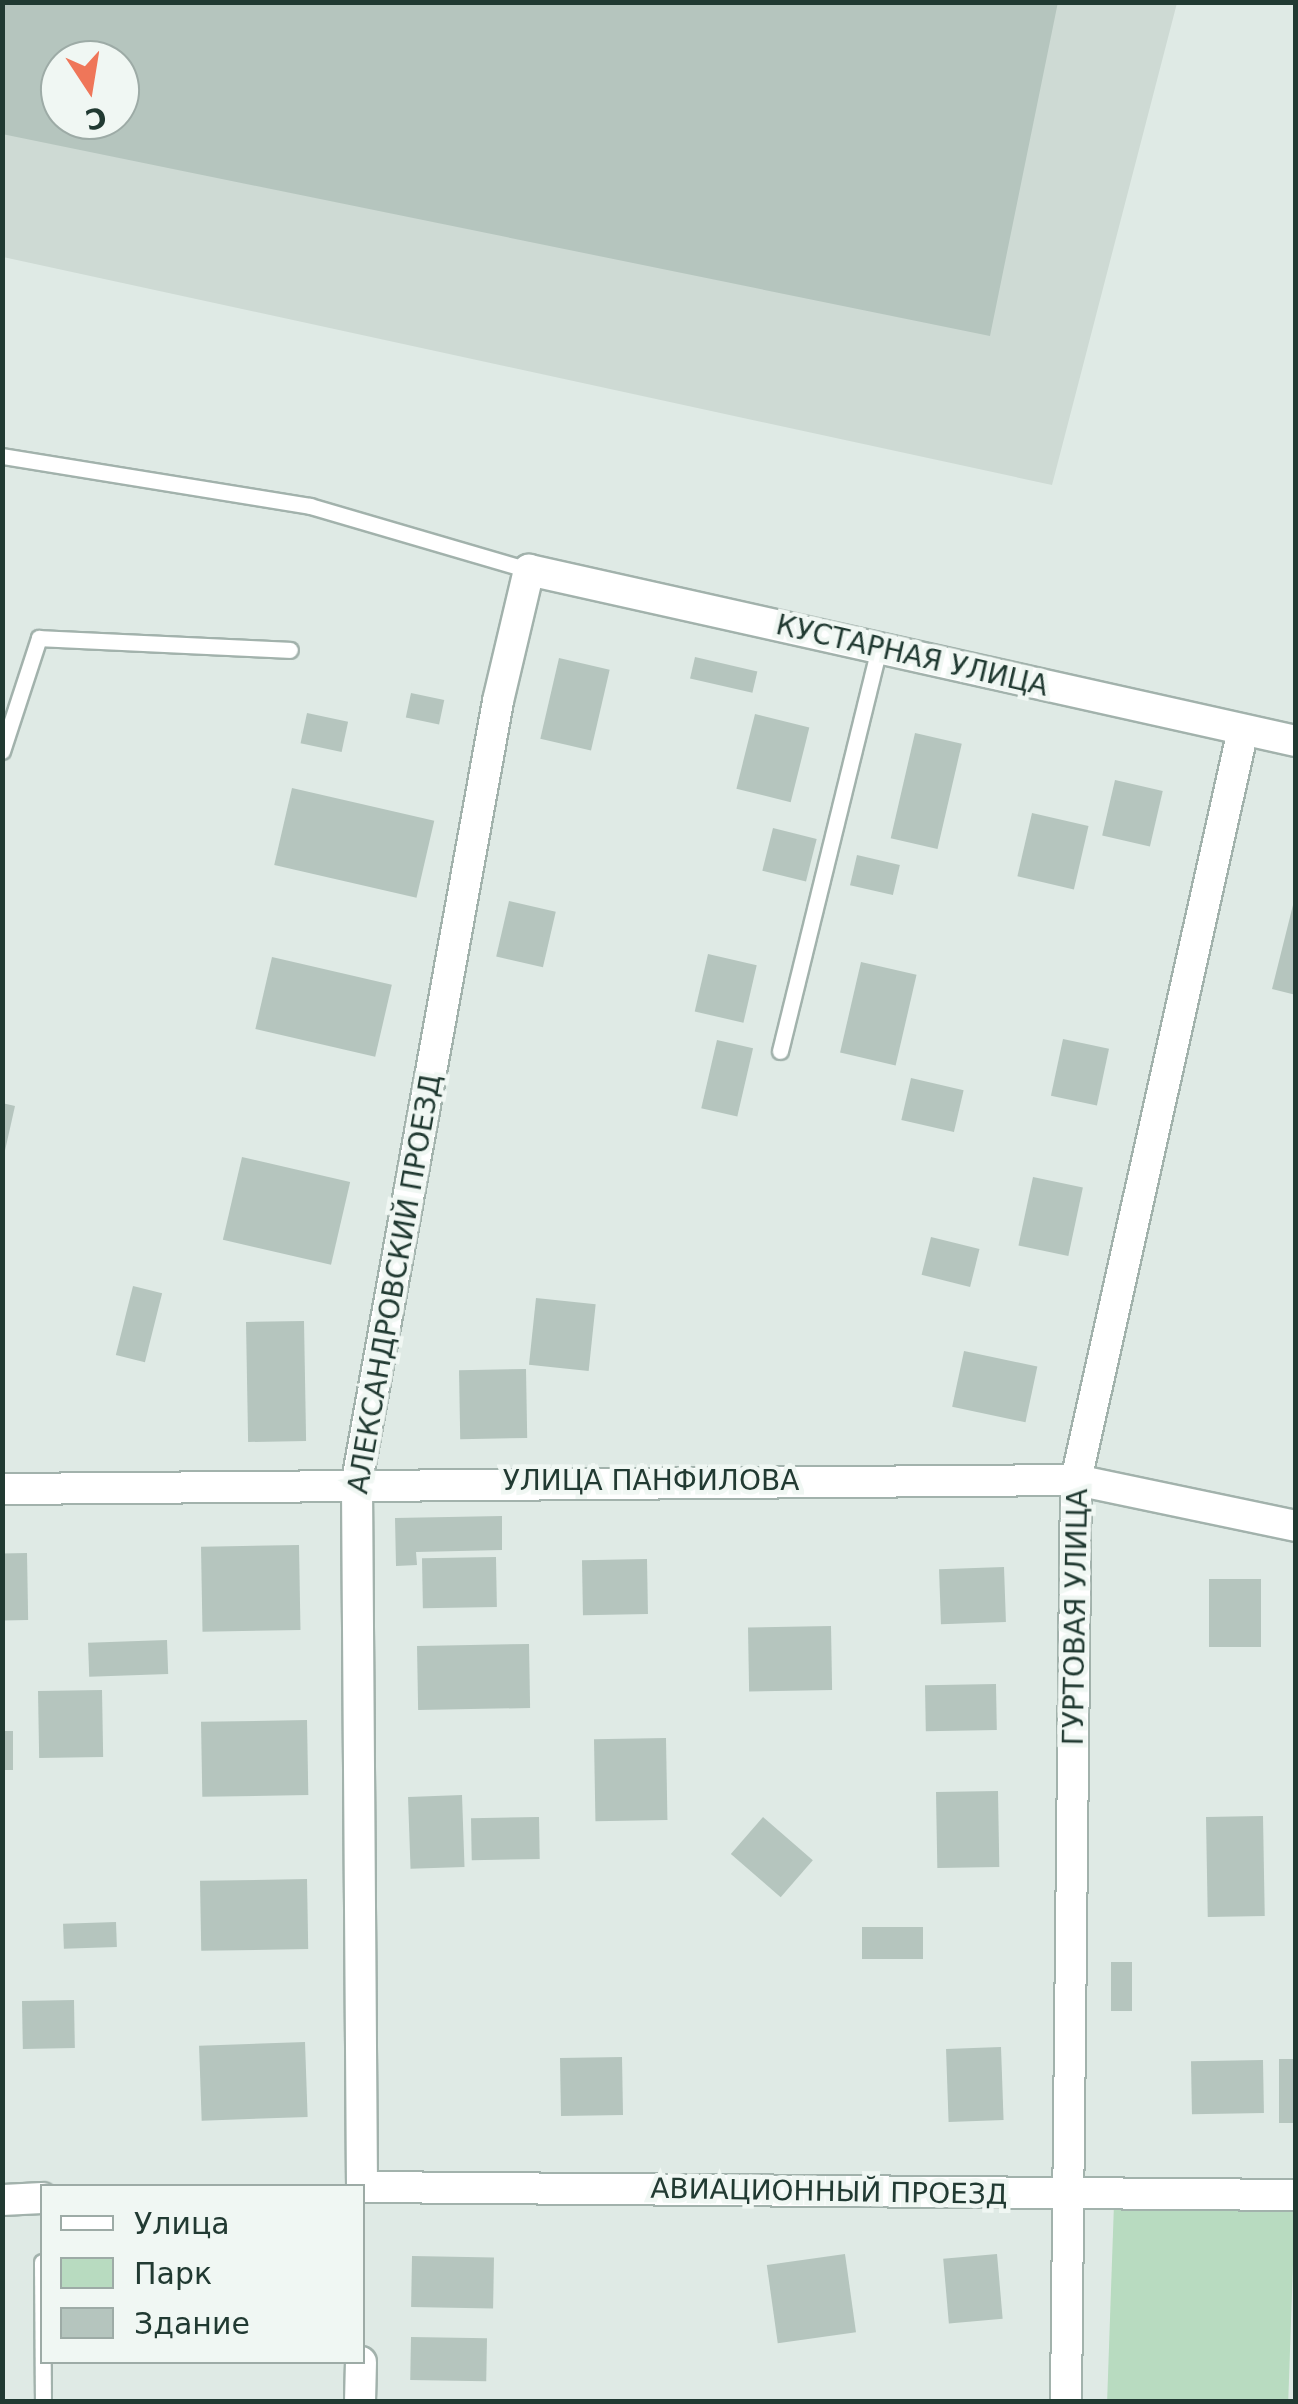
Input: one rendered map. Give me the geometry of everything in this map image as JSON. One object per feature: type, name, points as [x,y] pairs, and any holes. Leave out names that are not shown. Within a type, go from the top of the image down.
[{"type":"street","name":"КУСТАРНАЯ УЛИЦА","points":[[529,570],[1296,741]]},
{"type":"street","name":"АЛЕКСАНДРОВСКИЙ ПРОЕЗД","points":[[362,2184],[357,1481],[498,701],[529,570]]},
{"type":"street","name":"ГУРТОВАЯ УЛИЦА","points":[[1066,2402],[1076,1480],[1244,730]]},
{"type":"street","name":"УЛИЦА ПАНФИЛОВА","points":[[2,1488],[357,1481],[1076,1480],[1296,1526]]},
{"type":"street","name":"АВИАЦИОННЫЙ ПРОЕЗД","points":[[365,2187],[1296,2195]]},
{"type":"street","points":[[2,2200],[40,2198]]},
{"type":"street","points":[[360,2364],[360,2402]]},
{"type":"lane","points":[[2,456],[310,506],[529,570]]},
{"type":"lane","points":[[2,751],[39,638],[290,650]]},
{"type":"lane","points":[[780,1051],[879,648]]},
{"type":"lane","points":[[42,2364],[42,2402]]},
{"type":"shaded area","points":[[3,3],[1177,3],[1052,485],[3,257]]},
{"type":"green space","points":[[1114,2204],[1295,2210],[1288,2402],[1107,2402]]},
{"type":"building","points":[[2,2],[1058,2],[990,336],[2,134]]},
{"type":"building","points":[[695,657],[757,671],[752,693],[690,678]]},
{"type":"building","points":[[559,658],[610,670],[591,751],[540,739]]},
{"type":"building","points":[[411,693],[444,700],[439,725],[406,717]]},
{"type":"building","points":[[307,713],[348,722],[342,752],[301,743]]},
{"type":"building","points":[[755,714],[809,728],[791,802],[736,789]]},
{"type":"building","points":[[915,733],[962,744],[937,849],[891,838]]},
{"type":"building","points":[[1115,780],[1163,791],[1150,847],[1102,836]]},
{"type":"building","points":[[292,788],[434,821],[416,898],[274,865]]},
{"type":"building","points":[[1032,813],[1089,826],[1074,889],[1017,876]]},
{"type":"building","points":[[773,828],[817,839],[806,882],[762,871]]},
{"type":"building","points":[[857,855],[900,865],[893,895],[850,885]]},
{"type":"building","points":[[509,901],[556,912],[543,967],[496,957]]},
{"type":"building","points":[[1296,902],[1296,995],[1272,989]]},
{"type":"building","points":[[708,954],[757,965],[743,1023],[695,1011]]},
{"type":"building","points":[[272,957],[392,985],[375,1057],[255,1029]]},
{"type":"building","points":[[861,962],[917,975],[896,1065],[840,1053]]},
{"type":"building","points":[[1063,1039],[1109,1049],[1097,1106],[1051,1096]]},
{"type":"building","points":[[717,1040],[753,1048],[737,1117],[701,1108]]},
{"type":"building","points":[[911,1078],[964,1090],[954,1132],[901,1120]]},
{"type":"building","points":[[2,1103],[15,1106],[4,1155],[2,1155]]},
{"type":"building","points":[[242,1157],[350,1182],[331,1265],[223,1240]]},
{"type":"building","points":[[1033,1177],[1083,1188],[1068,1256],[1018,1245]]},
{"type":"building","points":[[931,1237],[980,1249],[970,1287],[922,1275]]},
{"type":"building","points":[[133,1286],[162,1293],[145,1362],[116,1355]]},
{"type":"building","points":[[536,1298],[596,1304],[589,1371],[529,1365]]},
{"type":"building","points":[[304,1321],[306,1441],[248,1442],[246,1322]]},
{"type":"building","points":[[964,1351],[1037,1367],[1026,1422],[952,1407]]},
{"type":"building","points":[[526,1369],[527,1438],[460,1439],[459,1370]]},
{"type":"building","points":[[502,1516],[502,1550],[416,1552],[417,1565],[396,1566],[395,1518]]},
{"type":"building","points":[[299,1545],[300,1630],[202,1632],[201,1547]]},
{"type":"building","points":[[2,1553],[27,1553],[28,1620],[3,1620]]},
{"type":"building","points":[[496,1557],[497,1607],[423,1608],[422,1558]]},
{"type":"building","points":[[647,1559],[648,1614],[583,1615],[582,1560]]},
{"type":"building","points":[[1004,1567],[1006,1622],[941,1624],[939,1569]]},
{"type":"building","points":[[1209,1579],[1261,1579],[1261,1647],[1209,1647]]},
{"type":"building","points":[[831,1626],[832,1690],[749,1691],[748,1627]]},
{"type":"building","points":[[167,1640],[168,1674],[89,1677],[88,1643]]},
{"type":"building","points":[[529,1644],[530,1708],[418,1710],[417,1646]]},
{"type":"building","points":[[996,1684],[997,1730],[926,1731],[925,1685]]},
{"type":"building","points":[[102,1690],[103,1757],[39,1758],[38,1691]]},
{"type":"building","points":[[307,1720],[308,1795],[202,1797],[201,1722]]},
{"type":"building","points":[[2,1731],[13,1731],[13,1770],[2,1770]]},
{"type":"building","points":[[666,1738],[667,1820],[595,1821],[594,1739]]},
{"type":"building","points":[[998,1791],[999,1867],[937,1868],[936,1792]]},
{"type":"building","points":[[462,1795],[465,1867],[411,1869],[408,1797]]},
{"type":"building","points":[[1263,1816],[1265,1916],[1208,1917],[1206,1817]]},
{"type":"building","points":[[539,1817],[540,1859],[472,1860],[471,1818]]},
{"type":"building","points":[[763,1817],[813,1860],[781,1897],[731,1854]]},
{"type":"building","points":[[307,1879],[308,1949],[201,1951],[200,1881]]},
{"type":"building","points":[[116,1922],[117,1947],[64,1949],[63,1924]]},
{"type":"building","points":[[862,1927],[923,1927],[923,1959],[862,1959]]},
{"type":"building","points":[[1111,1962],[1132,1962],[1132,2011],[1111,2011]]},
{"type":"building","points":[[74,2000],[75,2048],[23,2049],[22,2001]]},
{"type":"building","points":[[305,2042],[308,2117],[202,2121],[199,2046]]},
{"type":"building","points":[[1001,2047],[1004,2120],[949,2122],[946,2049]]},
{"type":"building","points":[[622,2057],[623,2115],[561,2116],[560,2058]]},
{"type":"building","points":[[1279,2059],[1296,2059],[1296,2123],[1279,2123]]},
{"type":"building","points":[[1263,2060],[1264,2113],[1192,2114],[1191,2061]]},
{"type":"building","points":[[845,2254],[856,2332],[778,2343],[767,2265]]},
{"type":"building","points":[[997,2254],[1003,2319],[949,2323],[943,2259]]},
{"type":"building","points":[[412,2256],[494,2257],[493,2308],[411,2307]]},
{"type":"building","points":[[411,2337],[487,2338],[486,2381],[410,2380]]}]
